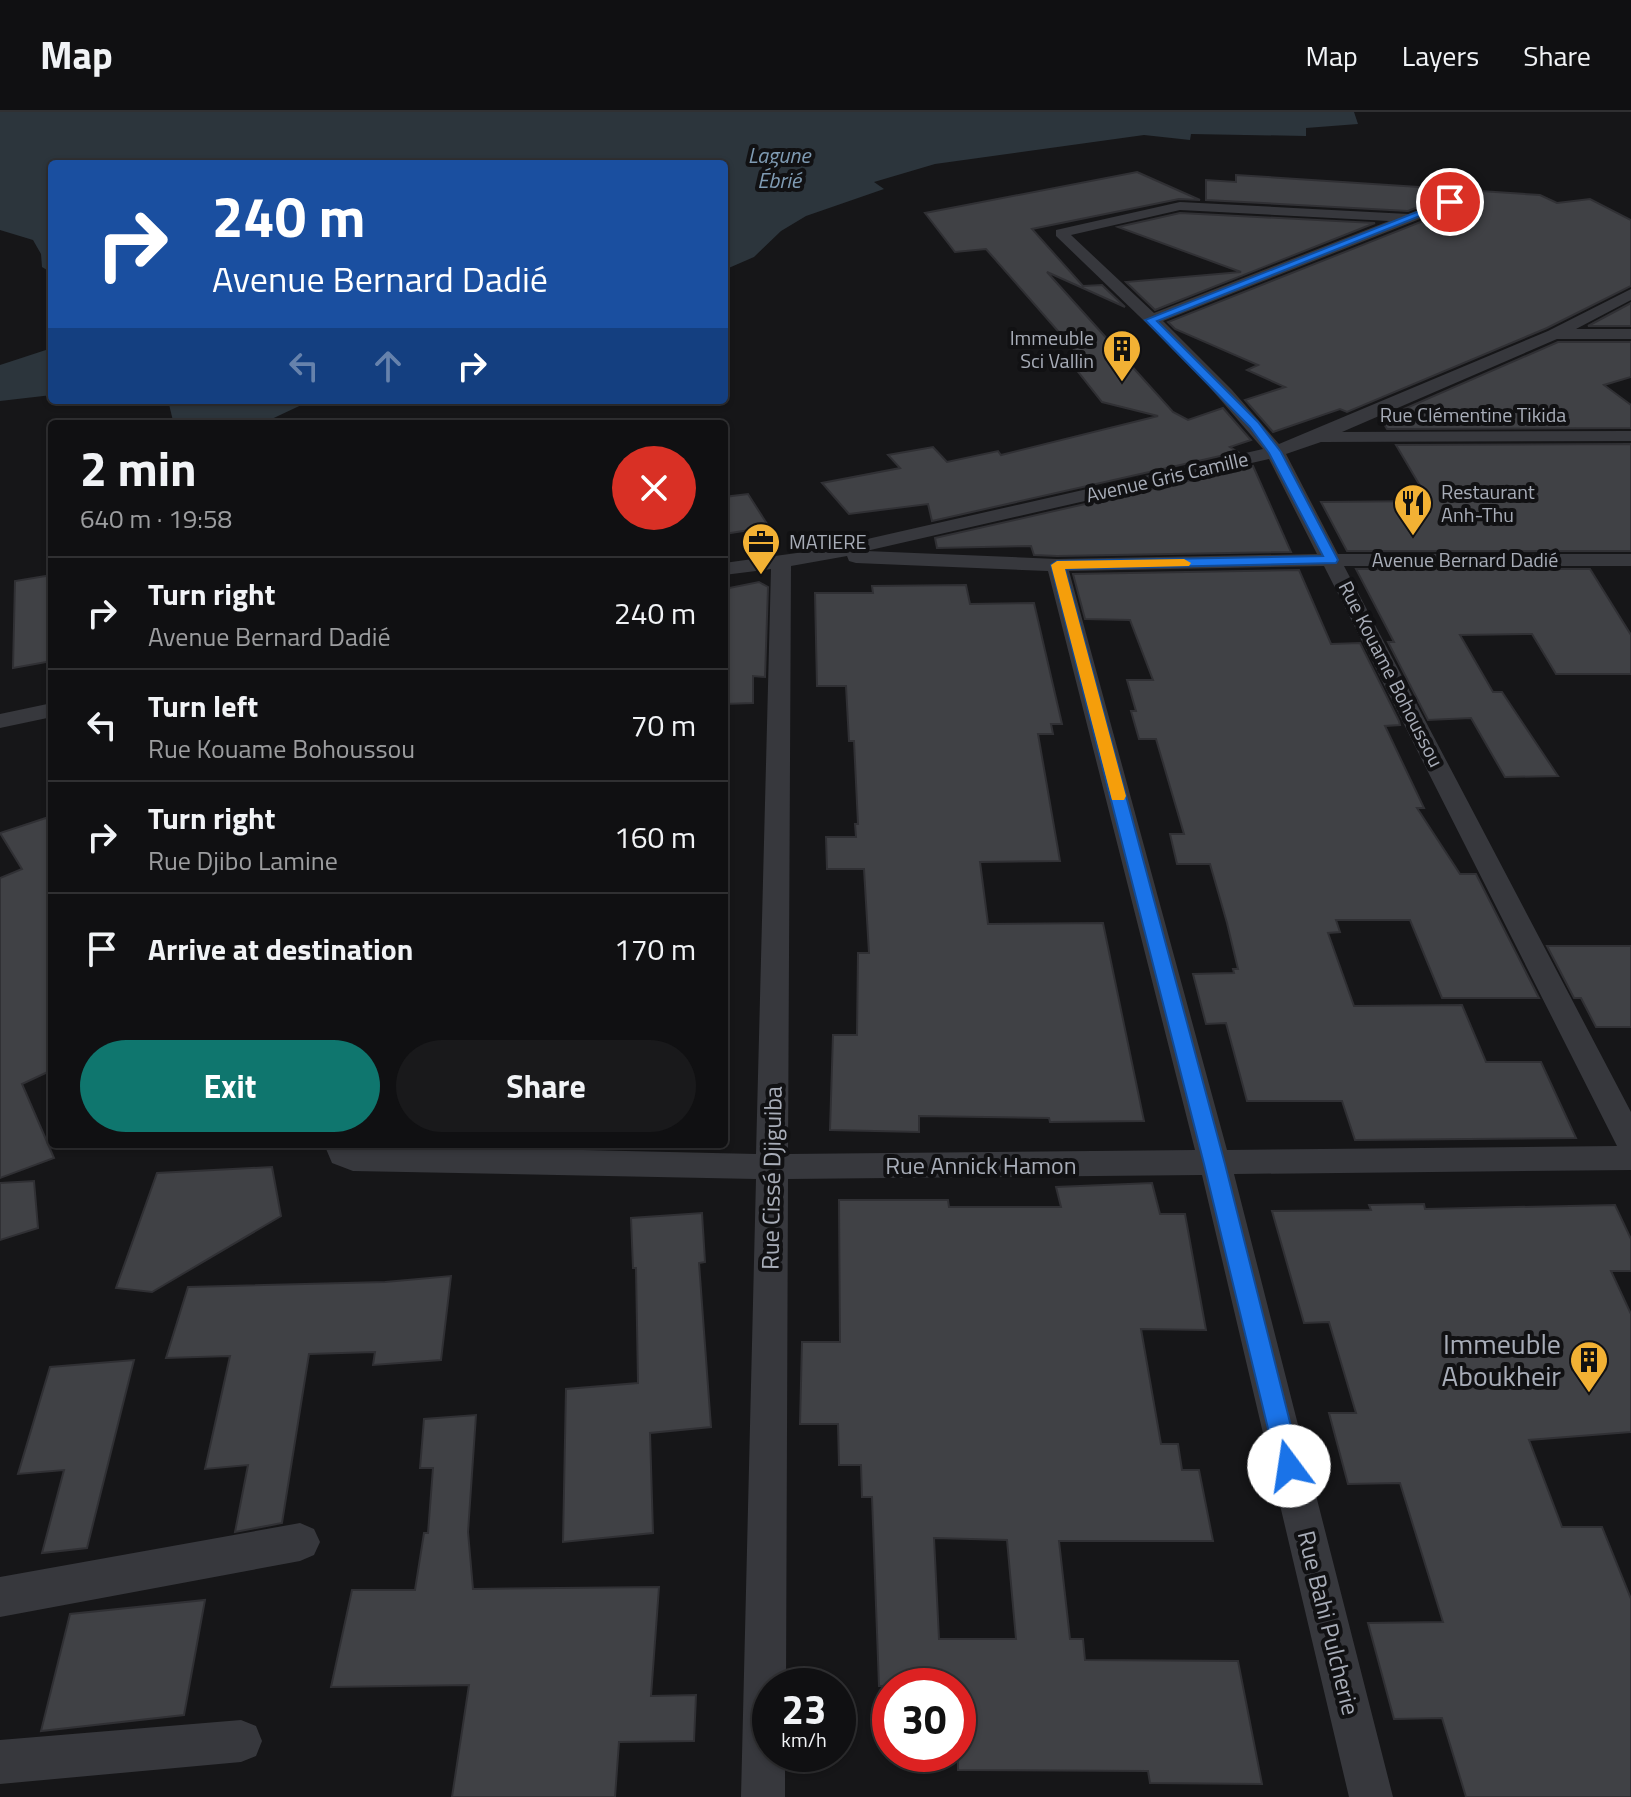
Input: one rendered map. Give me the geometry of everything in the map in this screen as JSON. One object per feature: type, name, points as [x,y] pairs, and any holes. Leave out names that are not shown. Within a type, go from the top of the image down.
[{"type":"street","points":[[1150,320],[1450,202]]},
{"type":"street","name":"Rue Kouame Bohoussou","points":[[1409,218],[1180,206],[1061,231],[1254,425],[1275,452],[1631,1142]]},
{"type":"street","name":"Avenue Gris Camille","points":[[728,568],[819,556],[1275,452],[1554,334],[1631,294]]},
{"type":"street","points":[[1554,334],[1631,334]]},
{"type":"street","name":"Rue Clémentine Tikida","points":[[1314,438],[1631,436]]},
{"type":"street","name":"Avenue Bernard Dadié","points":[[819,556],[1057,565],[1331,560],[1624,560]]},
{"type":"street","name":"Rue Cissé Djiguiba","points":[[763,1797],[781,560]]},
{"type":"street","points":[[1624,560],[1631,579]]},
{"type":"street","name":"Rue Bahi Pulcherie","points":[[1057,565],[1215,1164],[1371,1797]]},
{"type":"street","points":[[0,721],[48,711]]},
{"type":"street","name":"Rue Annick Hamon","points":[[341,1148],[343,1154],[353,1159],[772,1167],[1631,1158]]},
{"type":"street","points":[[0,1597],[300,1542]]},
{"type":"street","points":[[0,1762],[241,1741]]},
{"type":"water","name":"Lagune Ébrié","points":[[0,112],[1354,112],[1358,124],[1306,128],[1306,136],[1191,134],[1190,140],[1144,135],[935,164],[874,182],[884,189],[806,216],[781,231],[754,257],[728,268],[728,160],[48,160],[48,271],[42,267],[41,254],[33,240],[0,230]]},
{"type":"water","points":[[48,349],[48,395],[0,401],[0,365]]},
{"type":"water","points":[[169,404],[304,404],[270,420],[173,420]]},
{"type":"building","points":[[1137,172],[1200,200],[1179,199],[1032,229],[1083,286],[1102,285],[1125,307],[1047,272],[1173,412],[1188,420],[1223,408],[1251,440],[1230,447],[1238,452],[932,521],[928,504],[849,514],[822,483],[900,468],[888,455],[933,447],[947,462],[998,451],[1001,455],[1158,416],[1102,402],[1072,364],[1086,363],[986,249],[955,252],[925,213]]},
{"type":"building","points":[[1236,175],[1540,195],[1557,203],[1590,199],[1631,220],[1631,286],[1547,328],[1347,412],[1340,409],[1273,432],[1245,400],[1285,387],[1247,370],[1258,365],[1175,329],[1168,322],[1456,208],[1460,201],[1449,195],[1408,211],[1206,200],[1206,180],[1236,182]]},
{"type":"building","points":[[1180,213],[1375,223],[1155,310],[1126,282],[1241,272],[1118,227]]},
{"type":"building","points":[[1631,303],[1631,326],[1588,326]]},
{"type":"building","points":[[1558,342],[1631,342],[1631,377],[1604,385],[1631,405],[1631,428],[1387,429],[1381,419]]},
{"type":"building","points":[[1631,444],[1631,551],[1347,551],[1321,502],[1429,501],[1396,445]]},
{"type":"building","points":[[1253,466],[1291,552],[1057,556],[1034,555],[1031,546],[937,548],[935,538]]},
{"type":"building","points":[[748,494],[769,527],[728,533],[728,496]]},
{"type":"building","points":[[1356,569],[1590,569],[1631,635],[1631,674],[1556,674],[1532,634],[1460,635],[1493,692],[1502,692],[1558,776],[1505,777],[1471,718],[1428,720],[1388,642],[1394,642]]},
{"type":"building","points":[[1299,570],[1331,644],[1360,643],[1399,721],[1400,725],[1385,726],[1424,808],[1417,808],[1460,874],[1476,874],[1539,998],[1442,998],[1410,920],[1336,920],[1340,932],[1328,933],[1354,1006],[1462,1005],[1486,1062],[1541,1062],[1576,1138],[1355,1140],[1342,1101],[1247,1101],[1226,1023],[1206,1024],[1193,974],[1234,973],[1233,969],[1238,969],[1210,864],[1177,864],[1170,834],[1184,834],[1156,739],[1139,739],[1131,711],[1136,711],[1127,680],[1153,680],[1130,620],[1085,619],[1073,574]]},
{"type":"building","points":[[48,576],[48,662],[13,668],[15,581]]},
{"type":"building","points":[[759,582],[768,587],[765,677],[753,676],[753,703],[728,704],[728,588]]},
{"type":"building","points":[[966,585],[970,604],[1034,603],[1062,724],[1051,724],[1053,734],[1038,734],[1060,861],[980,862],[988,924],[1103,923],[1144,1121],[1050,1122],[1049,1118],[919,1116],[919,1132],[830,1130],[833,1035],[857,1035],[858,953],[869,953],[864,869],[827,869],[826,837],[856,837],[855,824],[858,824],[854,741],[849,741],[846,686],[817,686],[815,593],[873,593],[872,586]]},
{"type":"building","points":[[48,817],[48,1072],[22,1084],[54,1158],[0,1178],[0,878],[22,869],[0,833]]},
{"type":"building","points":[[1547,946],[1631,946],[1631,1027],[1596,1027],[1581,998],[1574,998]]},
{"type":"building","points":[[272,1167],[281,1216],[152,1292],[116,1288],[157,1173]]},
{"type":"building","points":[[34,1181],[38,1228],[0,1240],[0,1183]]},
{"type":"building","points":[[1152,1183],[1160,1214],[1185,1214],[1206,1330],[1141,1329],[1161,1444],[1178,1444],[1182,1470],[1199,1470],[1213,1541],[1059,1541],[1070,1639],[1083,1639],[1085,1660],[1238,1661],[1262,1784],[1150,1783],[1148,1771],[976,1770],[976,1668],[878,1668],[872,1497],[862,1497],[861,1465],[839,1465],[838,1424],[800,1424],[802,1342],[840,1342],[839,1200],[948,1200],[949,1207],[1061,1207],[1056,1187]],"holes":[[[934,1538],[1007,1540],[1016,1639],[939,1639]]]},
{"type":"building","points":[[1424,1204],[1425,1209],[1615,1205],[1631,1239],[1631,1271],[1611,1271],[1631,1314],[1631,1432],[1529,1440],[1562,1527],[1602,1527],[1631,1599],[1631,1797],[1466,1797],[1442,1718],[1394,1719],[1368,1623],[1443,1622],[1400,1483],[1348,1484],[1329,1413],[1356,1413],[1329,1322],[1304,1323],[1272,1211],[1371,1210],[1369,1205]]},
{"type":"building","points":[[702,1213],[705,1262],[699,1263],[711,1427],[650,1433],[653,1533],[563,1542],[566,1389],[638,1383],[636,1268],[633,1268],[631,1218]]},
{"type":"building","points":[[451,1276],[441,1360],[373,1365],[375,1352],[309,1354],[282,1523],[235,1532],[248,1465],[205,1469],[230,1356],[166,1358],[188,1287],[385,1282]]},
{"type":"building","points":[[134,1360],[87,1548],[42,1553],[64,1470],[18,1474],[50,1367]]},
{"type":"building","points":[[476,1415],[468,1532],[473,1589],[659,1587],[651,1696],[696,1695],[694,1741],[619,1742],[615,1797],[452,1797],[469,1685],[331,1687],[352,1590],[415,1590],[424,1533],[428,1533],[433,1468],[420,1468],[424,1419]]},
{"type":"building","points":[[205,1600],[184,1715],[41,1731],[70,1614]]},
{"type":"slow traffic","points":[[1118,796],[1057,565],[1184,563]]},
{"type":"place","name":"Immeuble Sci Vallin","points":[[1122,383]]},
{"type":"place","name":"Restaurant Anh-Thu","points":[[1413,537]]},
{"type":"place","name":"MATIERE","points":[[761,576]]},
{"type":"place","name":"Immeuble Aboukheir","points":[[1589,1394]]},
{"type":"route","points":[[1289,1466],[1215,1164],[1057,565],[1331,560],[1275,452],[1254,425],[1150,320],[1450,202]]}]
